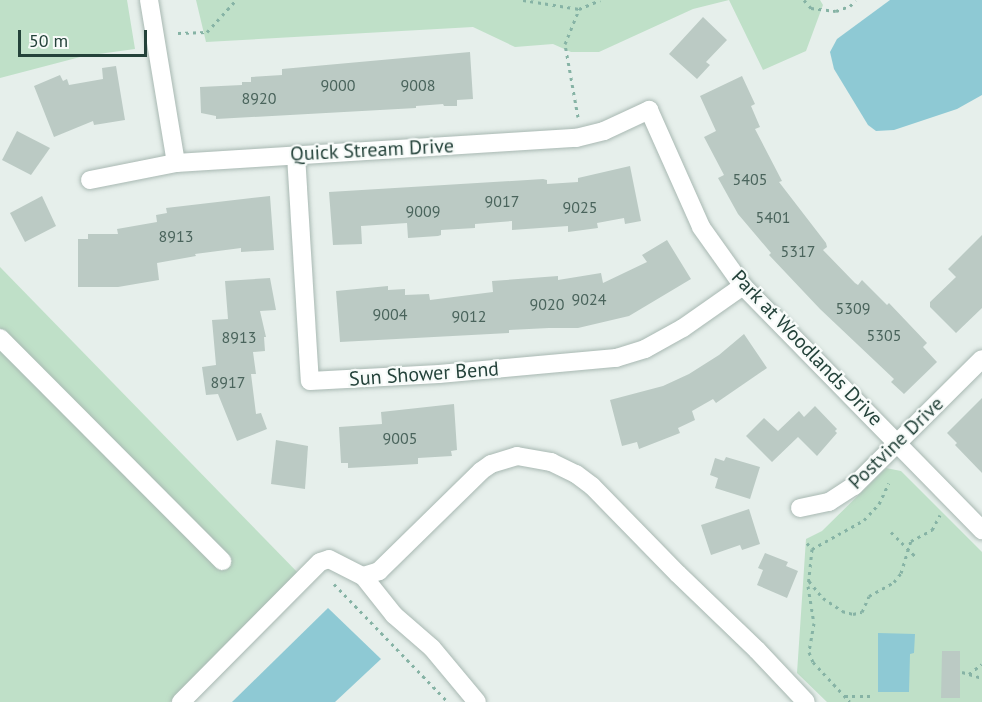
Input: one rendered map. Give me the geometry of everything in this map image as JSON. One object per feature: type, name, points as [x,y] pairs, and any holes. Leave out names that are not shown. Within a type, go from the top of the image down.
[{"type":"street","points":[[149,0],[176,163]]},
{"type":"street","name":"Quick Stream Drive","points":[[90,180],[176,163],[576,138],[604,131],[650,110]]},
{"type":"street","name":"Park at Woodlands Drive","points":[[650,110],[701,227],[743,286],[982,530]]},
{"type":"street","name":"Sun Shower Bend","points":[[296,155],[310,381],[439,374],[616,358],[645,349],[683,328],[743,286]]},
{"type":"street","points":[[0,338],[222,561]]},
{"type":"street","name":"Postvine Drive","points":[[800,508],[829,502],[854,486],[982,359]]},
{"type":"street","points":[[363,576],[379,571],[490,464],[517,456],[551,462],[576,474],[592,486],[678,574],[758,650],[806,702]]},
{"type":"street","points":[[181,702],[320,562],[328,559],[363,576],[394,615],[432,648],[477,702]]},
{"type":"path","points":[[178,33],[207,32],[236,0]]},
{"type":"path","points":[[523,0],[579,9],[600,0]]},
{"type":"path","points":[[804,0],[811,8],[836,11],[850,6],[856,0]]},
{"type":"path","points":[[578,117],[565,44],[579,9]]},
{"type":"path","points":[[812,549],[864,520],[879,504],[889,483]]},
{"type":"path","points":[[808,581],[823,598],[842,611],[853,614],[862,612],[869,596],[894,582],[901,573],[914,537],[932,530],[940,515]]},
{"type":"path","points":[[891,532],[915,556]]},
{"type":"path","points":[[807,543],[812,549],[808,581],[813,623],[809,652],[813,662],[850,702]]},
{"type":"path","points":[[334,584],[448,702]]},
{"type":"path","points":[[969,674],[982,664]]},
{"type":"path","points":[[962,672],[982,678]]},
{"type":"path","points":[[845,696],[870,696]]},
{"type":"green space","points":[[0,0],[127,0],[135,49],[84,56],[0,78]]},
{"type":"green space","points":[[196,0],[729,0],[693,9],[599,52],[571,52],[553,44],[515,47],[473,27],[206,42]]},
{"type":"green space","points":[[729,0],[820,0],[823,5],[806,51],[763,70]]},
{"type":"green space","points":[[0,267],[302,577],[170,702],[0,702]]},
{"type":"green space","points":[[886,468],[901,471],[982,552],[982,702],[827,702],[797,673],[806,539],[822,531]]},
{"type":"water","points":[[890,0],[982,0],[982,95],[957,109],[894,130],[876,131],[868,125],[834,69],[830,52],[837,39]]},
{"type":"water","points":[[328,608],[381,659],[335,702],[232,702]]},
{"type":"water","points":[[878,633],[915,634],[914,653],[910,654],[909,692],[878,692]]},
{"type":"building","points":[[703,17],[727,40],[706,62],[710,65],[697,79],[669,54]]},
{"type":"building","points":[[470,52],[473,99],[457,100],[457,106],[444,106],[443,104],[416,106],[416,108],[216,119],[216,116],[201,113],[200,87],[242,85],[242,82],[251,82],[251,77],[282,75],[282,69]]},
{"type":"building","points":[[116,66],[125,120],[94,125],[93,121],[54,137],[34,86],[60,75],[63,81],[67,79],[69,85],[103,79],[102,68]]},
{"type":"building","points":[[742,76],[755,104],[751,106],[760,127],[755,129],[782,181],[779,182],[826,243],[827,247],[823,250],[855,283],[858,285],[862,280],[887,305],[889,303],[927,343],[923,347],[937,362],[904,394],[891,382],[894,379],[820,309],[769,255],[771,253],[738,214],[718,178],[724,175],[704,137],[716,131],[700,96]]},
{"type":"building","points":[[17,131],[50,148],[31,175],[2,160]]},
{"type":"building","points":[[630,166],[641,221],[625,224],[624,218],[597,223],[598,228],[568,232],[568,226],[512,230],[512,221],[475,224],[475,228],[441,230],[441,235],[438,236],[408,238],[407,223],[361,226],[362,244],[333,245],[329,192],[543,179],[547,180],[547,184],[578,182],[578,178]]},
{"type":"building","points":[[42,196],[56,226],[25,242],[10,213]]},
{"type":"building","points":[[270,196],[274,250],[241,252],[241,248],[195,254],[196,256],[157,263],[159,280],[118,287],[78,287],[78,239],[88,239],[88,234],[118,234],[117,229],[157,222],[156,215],[167,213],[166,208]]},
{"type":"building","points":[[982,235],[982,308],[956,333],[930,307],[930,302],[956,277],[948,269]]},
{"type":"building","points":[[667,240],[691,279],[629,316],[578,328],[509,330],[509,333],[340,342],[336,291],[388,286],[388,290],[405,289],[405,295],[429,294],[430,300],[493,292],[492,281],[558,276],[558,280],[601,273],[603,283],[647,262],[642,255]]},
{"type":"building","points":[[270,278],[276,310],[260,311],[266,337],[264,337],[265,351],[253,352],[256,374],[251,374],[256,414],[261,413],[267,429],[237,441],[218,394],[206,395],[202,367],[216,365],[212,320],[228,319],[225,281]]},
{"type":"building","points":[[744,334],[767,368],[716,403],[713,399],[692,411],[695,420],[678,428],[680,433],[639,449],[637,442],[622,446],[610,400],[663,386],[689,374],[719,355]]},
{"type":"building","points":[[982,398],[982,473],[955,445],[957,443],[947,433]]},
{"type":"building","points":[[454,404],[457,450],[451,451],[452,456],[418,458],[418,464],[348,468],[348,463],[341,463],[339,427],[382,424],[381,412]]},
{"type":"building","points":[[815,406],[837,429],[835,431],[837,433],[817,456],[798,437],[772,462],[746,436],[764,418],[778,431],[799,411],[804,417]]},
{"type":"building","points":[[276,440],[308,446],[305,489],[271,484]]},
{"type":"building","points":[[726,457],[760,467],[750,499],[715,488],[718,478],[710,475],[715,458],[724,461]]},
{"type":"building","points":[[749,509],[760,544],[742,550],[740,545],[711,555],[701,525]]},
{"type":"building","points":[[765,553],[788,562],[786,566],[798,571],[787,598],[757,585],[763,570],[758,568]]},
{"type":"building","points":[[942,651],[960,651],[960,698],[941,698]]}]
